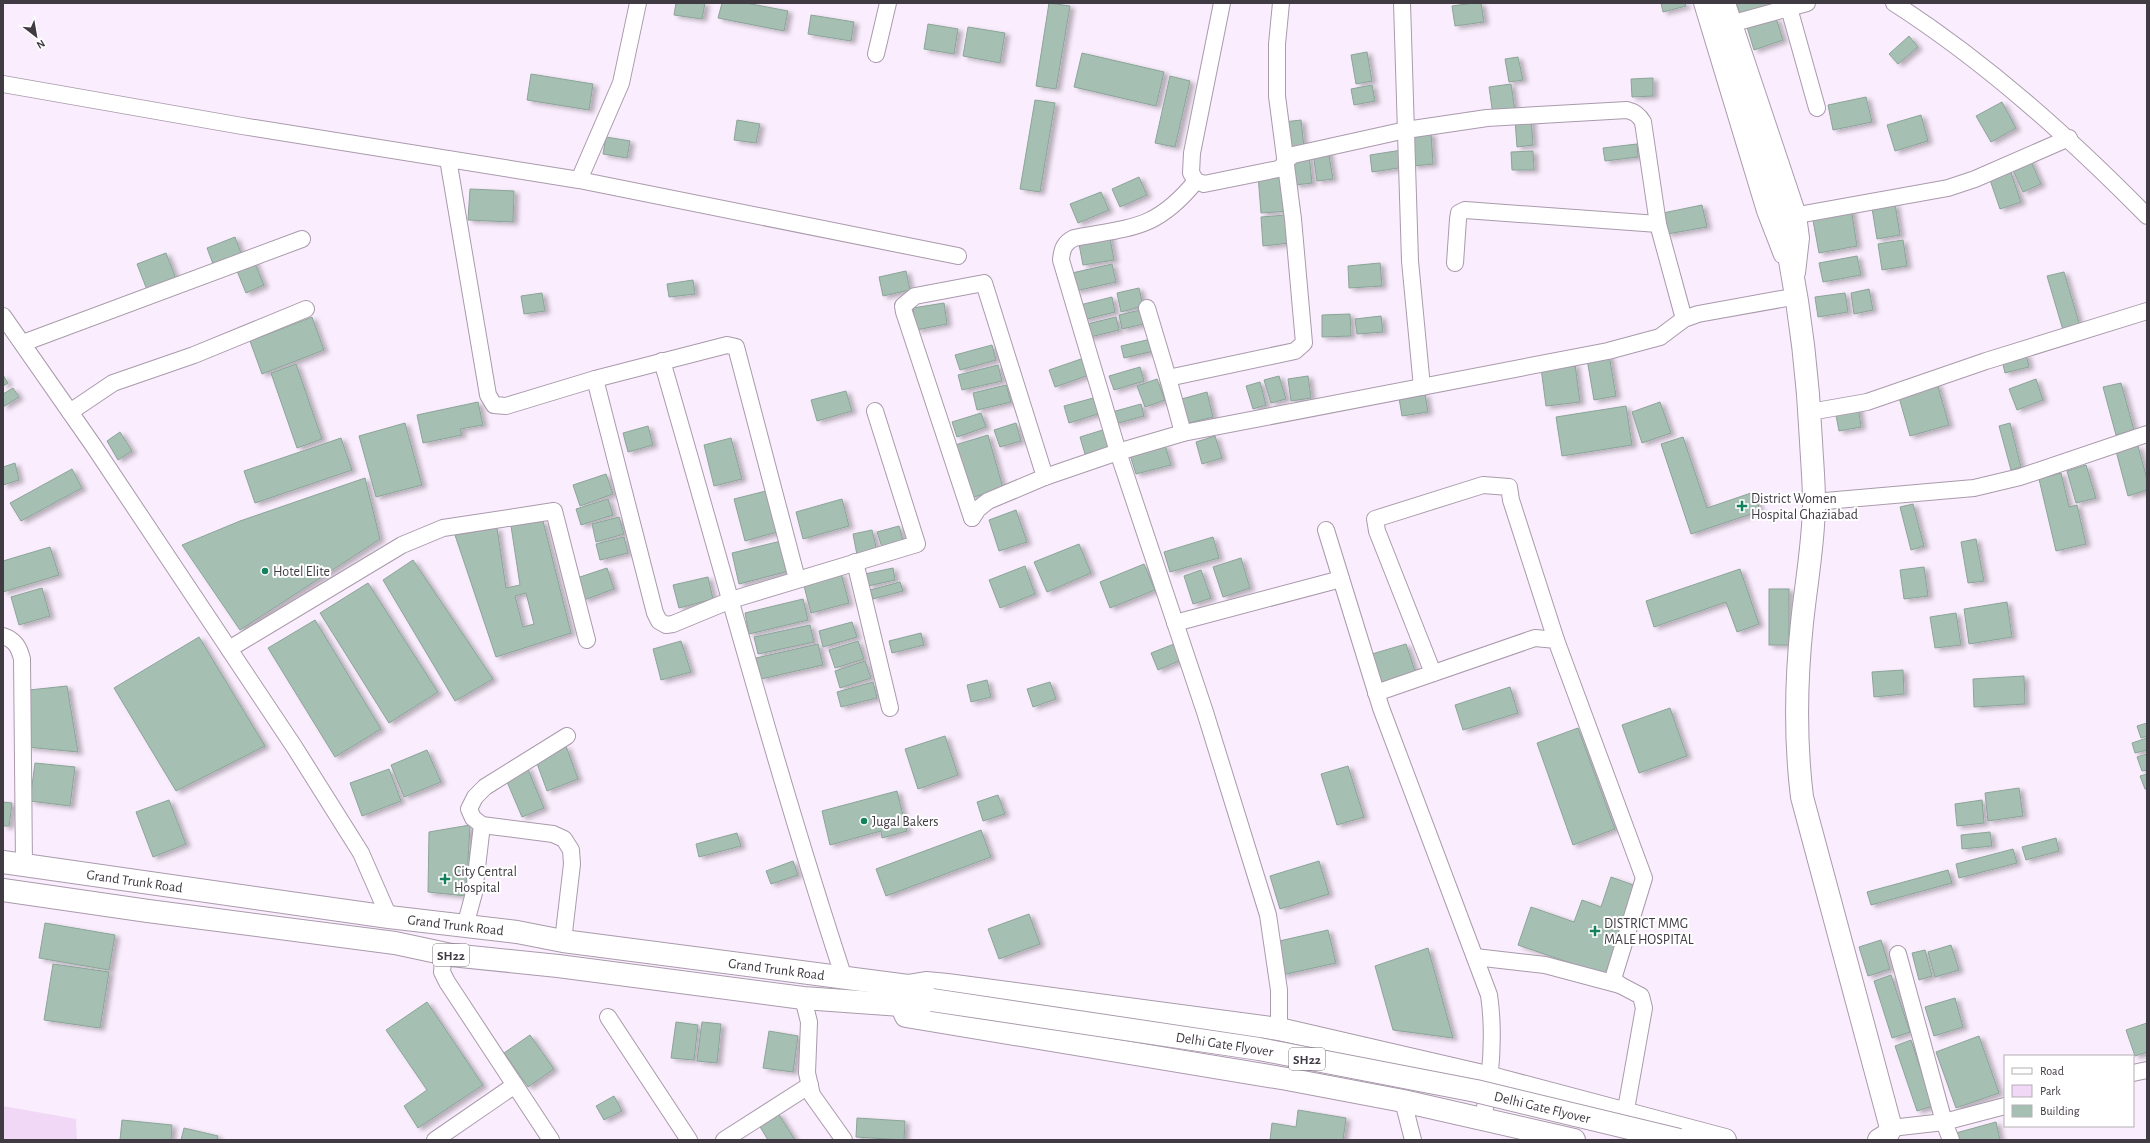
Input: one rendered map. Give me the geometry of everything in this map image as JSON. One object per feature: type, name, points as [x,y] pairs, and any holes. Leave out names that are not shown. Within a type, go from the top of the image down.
[{"type":"main road","points":[[1714,3],[1760,135],[1777,200],[1796,288],[1810,412],[1814,502],[1812,547],[1802,625],[1796,730],[1798,766],[1802,797],[1885,1134]]},
{"type":"main road","name":"Grand Trunk Road","points":[[13,863],[389,917],[517,932],[563,941],[844,978],[905,996]]},
{"type":"main road","name":"Grand Trunk Road","points":[[3,890],[148,911],[395,943],[451,955],[558,966],[803,998],[905,996]]},
{"type":"main road","points":[[1574,1140],[1403,1101],[1287,1079],[906,1016],[905,996],[926,983],[947,984],[1279,1029],[1491,1078],[1625,1115],[1725,1140]]},
{"type":"main road","name":"Delhi Gate Flyover","points":[[905,996],[1259,1050],[1476,1091],[1679,1140]]},
{"type":"street","points":[[579,180],[621,83],[638,3]]},
{"type":"street","points":[[876,54],[888,3]]},
{"type":"street","points":[[1222,3],[1192,153],[1191,173],[1196,181],[1204,184],[1283,167],[1293,155],[1406,130],[1487,118],[1627,110],[1633,111],[1643,122],[1658,224],[1684,319]]},
{"type":"street","points":[[1168,378],[1295,351],[1304,343],[1293,220],[1277,96],[1276,72],[1281,3]]},
{"type":"street","points":[[1402,3],[1410,261],[1422,387]]},
{"type":"street","points":[[1702,3],[1771,229],[1796,288]]},
{"type":"street","points":[[1727,3],[1798,215],[1801,238],[1796,288]]},
{"type":"street","points":[[1734,23],[1807,3]]},
{"type":"street","points":[[1894,3],[1970,57],[2069,138],[2147,216]]},
{"type":"street","points":[[1789,8],[1817,108]]},
{"type":"street","points":[[3,84],[242,126],[579,180],[958,256]]},
{"type":"street","points":[[1798,215],[1948,188],[1975,179],[2069,138]]},
{"type":"street","points":[[448,159],[488,395],[494,405],[506,406],[595,379],[727,345],[736,347],[797,579]]},
{"type":"street","points":[[1196,181],[1184,195],[1157,218],[1140,226],[1074,238],[1066,242],[1061,260],[1118,452],[1205,712],[1268,915],[1279,990],[1279,1029]]},
{"type":"street","points":[[1455,264],[1459,213],[1465,210],[1658,224]]},
{"type":"street","points":[[23,343],[302,240]]},
{"type":"street","points":[[1045,477],[984,283],[915,296],[908,300],[903,306],[904,312],[972,518],[978,509],[988,501],[1045,477],[1118,452],[1183,433],[1649,341],[1671,331],[1684,319],[1796,288]]},
{"type":"street","points":[[1147,308],[1183,433]]},
{"type":"street","points":[[70,412],[113,382],[194,355],[306,309]]},
{"type":"street","points":[[1810,412],[1867,402],[1986,361],[2147,311]]},
{"type":"street","points":[[3,316],[70,412],[229,648],[361,853],[389,917]]},
{"type":"street","points":[[662,361],[800,842],[844,978]]},
{"type":"street","points":[[595,379],[659,621],[666,625],[673,624],[731,600],[917,544],[875,410]]},
{"type":"street","points":[[1814,502],[1974,488],[2020,477],[2147,434]]},
{"type":"street","points":[[1433,673],[1377,531],[1375,519],[1483,485],[1509,487],[1511,500],[1556,640],[1644,878],[1613,979],[1620,985]]},
{"type":"street","points":[[229,648],[402,545],[423,535],[443,528],[554,510],[587,640]]},
{"type":"street","points":[[1326,530],[1376,693],[1489,995],[1491,1010],[1491,1078],[1483,1119]]},
{"type":"street","points":[[855,562],[890,708]]},
{"type":"street","points":[[1175,623],[1341,579]]},
{"type":"street","points":[[3,636],[13,640],[20,649],[22,659],[22,799],[13,863]]},
{"type":"street","points":[[1376,693],[1535,638],[1556,640]]},
{"type":"street","points":[[563,941],[572,864],[571,850],[564,839],[553,834],[482,825],[473,818],[469,809],[475,797],[485,787],[567,736]]},
{"type":"street","points":[[465,926],[474,893],[482,825]]},
{"type":"street","points":[[1898,954],[1950,1140]]},
{"type":"street","points":[[451,955],[443,961],[442,972],[444,977],[551,1140]]},
{"type":"street","points":[[1475,957],[1545,965],[1620,985],[1642,996],[1644,1008],[1625,1115]]},
{"type":"street","points":[[803,998],[810,1022],[807,1073],[812,1095],[844,1140]]},
{"type":"street","points":[[608,1017],[689,1140]]},
{"type":"street","points":[[2134,1073],[2147,1070]]},
{"type":"street","points":[[435,1140],[514,1085]]},
{"type":"street","points":[[724,1140],[810,1086]]},
{"type":"street","points":[[1403,1101],[1413,1140]]},
{"type":"street","points":[[1885,1134],[1944,1122],[2004,1106]]},
{"type":"green space","points":[[3,1106],[76,1119],[77,1140],[3,1140]]},
{"type":"building","points":[[676,3],[705,3],[702,19],[674,15]]},
{"type":"building","points":[[722,3],[746,3],[788,11],[784,31],[718,18]]},
{"type":"building","points":[[1049,3],[1070,6],[1056,89],[1036,86]]},
{"type":"building","points":[[1481,3],[1484,22],[1455,26],[1452,6]]},
{"type":"building","points":[[1661,3],[1685,3],[1686,6],[1663,12]]},
{"type":"building","points":[[1736,3],[1773,3],[1773,4],[1741,16]]},
{"type":"building","points":[[811,15],[854,22],[851,41],[808,34]]},
{"type":"building","points":[[1776,18],[1783,40],[1754,50],[1747,27]]},
{"type":"building","points":[[928,24],[958,29],[954,54],[924,49]]},
{"type":"building","points":[[968,27],[1005,33],[1000,63],[963,56]]},
{"type":"building","points":[[1909,36],[1918,47],[1898,64],[1889,54]]},
{"type":"building","points":[[1367,52],[1372,81],[1356,84],[1351,55]]},
{"type":"building","points":[[1082,53],[1164,72],[1156,106],[1074,87]]},
{"type":"building","points":[[1518,57],[1523,80],[1509,82],[1505,59]]},
{"type":"building","points":[[531,74],[593,84],[589,110],[527,100]]},
{"type":"building","points":[[1170,76],[1190,81],[1175,147],[1155,143]]},
{"type":"building","points":[[1653,78],[1653,96],[1632,97],[1631,79]]},
{"type":"building","points":[[1511,84],[1515,111],[1493,115],[1489,87]]},
{"type":"building","points":[[1372,85],[1375,101],[1354,105],[1351,89]]},
{"type":"building","points":[[1866,97],[1872,122],[1833,130],[1828,105]]},
{"type":"building","points":[[1035,100],[1055,103],[1040,192],[1020,189]]},
{"type":"building","points":[[2002,102],[2016,128],[1991,142],[1976,116]]},
{"type":"building","points":[[1921,115],[1928,141],[1895,151],[1887,125]]},
{"type":"building","points":[[1531,118],[1533,145],[1517,147],[1515,120]]},
{"type":"building","points":[[737,120],[760,124],[756,143],[734,140]]},
{"type":"building","points":[[1301,120],[1304,148],[1288,150],[1284,122]]},
{"type":"building","points":[[1431,133],[1433,164],[1413,166],[1410,135]]},
{"type":"building","points":[[606,137],[630,141],[627,158],[603,154]]},
{"type":"building","points":[[1637,144],[1638,157],[1605,161],[1603,148]]},
{"type":"building","points":[[1328,150],[1333,179],[1317,181],[1313,153]]},
{"type":"building","points":[[1402,150],[1405,167],[1372,172],[1370,155]]},
{"type":"building","points":[[1533,151],[1534,170],[1512,170],[1511,152]]},
{"type":"building","points":[[1309,155],[1312,183],[1295,185],[1292,157]]},
{"type":"building","points":[[2030,159],[2041,184],[2023,192],[2012,168]]},
{"type":"building","points":[[2010,170],[2021,202],[2000,209],[1989,177]]},
{"type":"building","points":[[1287,172],[1290,211],[1261,213],[1258,175]]},
{"type":"building","points":[[1139,177],[1147,195],[1120,207],[1112,189]]},
{"type":"building","points":[[470,189],[514,191],[513,222],[468,220]]},
{"type":"building","points":[[1101,192],[1109,210],[1078,223],[1070,204]]},
{"type":"building","points":[[1895,204],[1900,235],[1877,239],[1872,208]]},
{"type":"building","points":[[1702,205],[1707,227],[1667,234],[1663,213]]},
{"type":"building","points":[[1851,208],[1857,246],[1819,253],[1812,215]]},
{"type":"building","points":[[1286,215],[1289,243],[1263,246],[1261,217]]},
{"type":"building","points":[[1109,233],[1114,260],[1083,265],[1078,239]]},
{"type":"building","points":[[235,237],[243,258],[215,269],[207,248]]},
{"type":"building","points":[[1903,240],[1907,266],[1882,270],[1878,244]]},
{"type":"building","points":[[166,253],[178,284],[149,295],[137,264]]},
{"type":"building","points":[[1857,256],[1861,275],[1823,282],[1819,263]]},
{"type":"building","points":[[253,259],[264,285],[246,293],[235,266]]},
{"type":"building","points":[[1380,263],[1382,286],[1349,288],[1348,266]]},
{"type":"building","points":[[1112,264],[1116,282],[1075,291],[1072,273]]},
{"type":"building","points":[[906,271],[910,290],[883,296],[879,277]]},
{"type":"building","points":[[2064,272],[2080,326],[2063,330],[2047,276]]},
{"type":"building","points":[[693,280],[695,294],[669,297],[667,284]]},
{"type":"building","points":[[1139,288],[1143,306],[1121,312],[1117,293]]},
{"type":"building","points":[[1869,289],[1873,310],[1854,314],[1851,293]]},
{"type":"building","points":[[542,293],[545,311],[524,314],[521,296]]},
{"type":"building","points":[[1845,293],[1848,312],[1818,317],[1815,297]]},
{"type":"building","points":[[1112,297],[1115,312],[1083,320],[1080,305]]},
{"type":"building","points":[[944,303],[947,324],[916,330],[913,308]]},
{"type":"building","points":[[1145,309],[1148,323],[1122,329],[1119,315]]},
{"type":"building","points":[[1350,314],[1351,336],[1322,337],[1322,315]]},
{"type":"building","points":[[1381,316],[1383,332],[1357,334],[1355,319]]},
{"type":"building","points":[[312,317],[324,350],[262,374],[250,341]]},
{"type":"building","points":[[1116,317],[1119,330],[1086,338],[1083,325]]},
{"type":"building","points":[[1151,339],[1154,351],[1124,358],[1121,346]]},
{"type":"building","points":[[992,345],[996,360],[960,370],[955,355]]},
{"type":"building","points":[[2026,354],[2029,367],[2005,373],[2002,360]]},
{"type":"building","points":[[1609,355],[1616,396],[1594,400],[1587,359]]},
{"type":"building","points":[[1084,358],[1089,375],[1055,387],[1049,370]]},
{"type":"building","points":[[296,364],[322,439],[297,448],[271,373]]},
{"type":"building","points":[[1575,364],[1580,402],[1546,406],[1541,368]]},
{"type":"building","points":[[998,365],[1002,381],[962,390],[958,375]]},
{"type":"building","points":[[1140,367],[1144,381],[1114,390],[1109,376]]},
{"type":"building","points":[[3,375],[8,383],[3,386]]},
{"type":"building","points":[[1279,376],[1286,399],[1271,403],[1264,380]]},
{"type":"building","points":[[1308,376],[1311,398],[1291,401],[1288,379]]},
{"type":"building","points":[[1157,379],[1165,400],[1145,407],[1137,386]]},
{"type":"building","points":[[2036,379],[2043,400],[2017,410],[2009,389]]},
{"type":"building","points":[[1260,382],[1266,405],[1253,409],[1246,386]]},
{"type":"building","points":[[1937,383],[1949,425],[1910,436],[1898,394]]},
{"type":"building","points":[[2121,383],[2134,430],[2116,435],[2103,387]]},
{"type":"building","points":[[1006,385],[1011,402],[977,410],[973,393]]},
{"type":"building","points":[[13,388],[19,397],[3,407],[3,394]]},
{"type":"building","points":[[846,391],[852,411],[817,421],[811,400]]},
{"type":"building","points":[[1207,392],[1213,417],[1185,424],[1178,400]]},
{"type":"building","points":[[1425,394],[1428,412],[1402,416],[1399,398]]},
{"type":"building","points":[[1097,397],[1101,413],[1069,423],[1064,406]]},
{"type":"building","points":[[478,402],[483,425],[460,429],[462,435],[423,443],[417,415]]},
{"type":"building","points":[[1660,402],[1671,433],[1642,443],[1632,412]]},
{"type":"building","points":[[1141,404],[1144,416],[1115,424],[1112,412]]},
{"type":"building","points":[[1626,406],[1632,445],[1562,456],[1556,417]]},
{"type":"building","points":[[1858,406],[1861,427],[1839,431],[1835,410]]},
{"type":"building","points":[[981,413],[986,427],[957,437],[952,422]]},
{"type":"building","points":[[405,423],[422,485],[376,497],[359,436]]},
{"type":"building","points":[[1016,423],[1021,441],[1000,447],[994,430]]},
{"type":"building","points":[[2010,423],[2021,467],[2011,470],[1999,426]]},
{"type":"building","points":[[648,426],[653,445],[628,452],[623,433]]},
{"type":"building","points":[[1106,429],[1111,447],[1085,454],[1080,437]]},
{"type":"building","points":[[120,432],[132,451],[118,460],[107,441]]},
{"type":"building","points":[[988,435],[1003,488],[971,498],[955,445]]},
{"type":"building","points":[[1215,436],[1222,458],[1202,464],[1196,442]]},
{"type":"building","points":[[1683,437],[1707,508],[1754,492],[1760,511],[1691,534],[1661,444]]},
{"type":"building","points":[[341,438],[352,470],[255,503],[244,471]]},
{"type":"building","points":[[731,438],[742,479],[714,486],[704,445]]},
{"type":"building","points":[[1165,445],[1171,465],[1136,474],[1130,455]]},
{"type":"building","points":[[2138,446],[2147,479],[2147,490],[2128,496],[2116,451]]},
{"type":"building","points":[[15,463],[19,480],[3,485],[3,467]]},
{"type":"building","points":[[2086,465],[2096,498],[2076,503],[2067,471]]},
{"type":"building","points":[[72,469],[82,488],[21,521],[10,503]]},
{"type":"building","points":[[2061,473],[2069,507],[2077,505],[2086,544],[2056,551],[2039,479]]},
{"type":"building","points":[[606,474],[613,494],[580,506],[573,485]]},
{"type":"building","name":"Hotel Elite","points":[[365,478],[380,539],[240,630],[182,545],[240,521]]},
{"type":"building","points":[[766,491],[777,532],[745,541],[734,499]]},
{"type":"building","points":[[608,499],[613,515],[581,525],[576,509]]},
{"type":"building","points":[[842,499],[849,526],[803,539],[796,512]]},
{"type":"building","points":[[1913,504],[1924,546],[1911,550],[1900,507]]},
{"type":"building","points":[[1016,510],[1027,542],[999,551],[989,520]]},
{"type":"building","points":[[619,517],[624,534],[596,542],[592,524]]},
{"type":"building","points":[[543,521],[571,633],[496,657],[455,535],[497,528],[506,588],[520,585],[511,526]],"holes":[[[526,593],[534,624],[523,627],[515,596]]]},
{"type":"building","points":[[899,526],[904,544],[883,550],[877,532]]},
{"type":"building","points":[[872,530],[877,551],[857,555],[853,534]]},
{"type":"building","points":[[624,537],[628,553],[600,560],[596,544]]},
{"type":"building","points":[[1213,537],[1219,558],[1170,572],[1164,552]]},
{"type":"building","points":[[1976,539],[1984,581],[1968,583],[1961,542]]},
{"type":"building","points":[[781,541],[789,571],[739,584],[732,553]]},
{"type":"building","points":[[1079,544],[1091,573],[1047,592],[1034,562]]},
{"type":"building","points":[[50,547],[59,575],[3,592],[3,561]]},
{"type":"building","points":[[1241,558],[1250,588],[1223,597],[1213,567]]},
{"type":"building","points":[[413,560],[493,679],[455,701],[383,580]]},
{"type":"building","points":[[1144,564],[1155,590],[1110,608],[1100,582]]},
{"type":"building","points":[[1025,566],[1035,594],[1000,608],[989,580]]},
{"type":"building","points":[[1924,567],[1928,596],[1904,599],[1900,570]]},
{"type":"building","points":[[607,568],[614,589],[584,600],[577,578]]},
{"type":"building","points":[[893,568],[895,580],[868,586],[865,574]]},
{"type":"building","points":[[1740,569],[1759,624],[1737,632],[1726,602],[1654,627],[1646,601]]},
{"type":"building","points":[[1201,570],[1211,598],[1193,604],[1184,576]]},
{"type":"building","points":[[841,573],[849,603],[811,613],[803,582]]},
{"type":"building","points":[[708,577],[713,599],[679,608],[673,585]]},
{"type":"building","points":[[900,582],[903,591],[873,599],[870,590]]},
{"type":"building","points":[[368,583],[438,692],[389,723],[320,613]]},
{"type":"building","points":[[42,588],[50,616],[19,625],[11,597]]},
{"type":"building","points":[[1769,589],[1789,589],[1789,645],[1769,645]]},
{"type":"building","points":[[803,599],[808,620],[749,634],[745,613]]},
{"type":"building","points":[[2007,602],[2012,637],[1969,644],[1964,609]]},
{"type":"building","points":[[1956,613],[1961,645],[1935,648],[1930,617]]},
{"type":"building","points":[[315,620],[381,729],[335,757],[268,648]]},
{"type":"building","points":[[852,622],[857,637],[823,647],[819,631]]},
{"type":"building","points":[[810,625],[814,642],[758,654],[754,637]]},
{"type":"building","points":[[921,633],[924,645],[892,653],[889,641]]},
{"type":"building","points":[[199,637],[265,746],[176,791],[114,688]]},
{"type":"building","points":[[681,641],[691,672],[661,680],[653,649]]},
{"type":"building","points":[[858,641],[864,659],[835,668],[829,650]]},
{"type":"building","points":[[818,644],[823,665],[761,679],[756,658]]},
{"type":"building","points":[[1174,644],[1181,660],[1158,670],[1151,653]]},
{"type":"building","points":[[1406,644],[1416,674],[1382,685],[1372,654]]},
{"type":"building","points":[[865,661],[871,678],[840,688],[835,671]]},
{"type":"building","points":[[1903,670],[1904,694],[1874,697],[1872,672]]},
{"type":"building","points":[[2024,676],[2025,704],[1974,707],[1973,679]]},
{"type":"building","points":[[987,680],[991,697],[971,702],[967,685]]},
{"type":"building","points":[[873,682],[877,698],[841,707],[837,692]]},
{"type":"building","points":[[1050,682],[1056,699],[1033,707],[1027,689]]},
{"type":"building","points":[[67,686],[78,752],[27,747],[29,690]]},
{"type":"building","points":[[1510,687],[1518,713],[1463,730],[1455,705]]},
{"type":"building","points":[[1670,708],[1687,756],[1639,773],[1622,725]]},
{"type":"building","points":[[2147,723],[2147,736],[2141,738],[2137,726]]},
{"type":"building","points":[[1578,728],[1615,829],[1573,845],[1537,743]]},
{"type":"building","points":[[945,736],[958,775],[918,789],[905,749]]},
{"type":"building","points":[[2147,738],[2147,750],[2135,753],[2132,743]]},
{"type":"building","points":[[566,746],[578,779],[547,791],[535,758]]},
{"type":"building","points":[[427,750],[441,782],[404,797],[391,765]]},
{"type":"building","points":[[2147,754],[2147,770],[2142,771],[2137,757]]},
{"type":"building","points":[[35,763],[75,767],[70,806],[30,801]]},
{"type":"building","points":[[1348,766],[1364,817],[1337,825],[1321,774]]},
{"type":"building","points":[[527,767],[544,808],[522,817],[505,777]]},
{"type":"building","points":[[389,769],[401,801],[362,816],[350,783]]},
{"type":"building","points":[[2147,774],[2147,789],[2145,789],[2140,776]]},
{"type":"building","points":[[2019,788],[2023,816],[1988,821],[1985,793]]},
{"type":"building","name":"Jugal Bakers","points":[[897,791],[907,831],[882,838],[881,831],[830,845],[822,811]]},
{"type":"building","points":[[998,795],[1005,814],[983,821],[977,802]]},
{"type":"building","points":[[169,800],[186,844],[153,857],[136,812]]},
{"type":"building","points":[[1982,800],[1984,823],[1957,826],[1955,804]]},
{"type":"building","points":[[3,802],[12,803],[9,826],[3,826]]},
{"type":"building","points":[[470,825],[466,896],[428,892],[429,832]]},
{"type":"building","points":[[981,830],[991,857],[886,896],[876,869]]},
{"type":"building","points":[[1990,832],[1992,846],[1962,849],[1961,835]]},
{"type":"building","points":[[737,833],[741,846],[699,857],[696,844]]},
{"type":"building","points":[[2056,838],[2059,851],[2026,860],[2022,847]]},
{"type":"building","points":[[2013,849],[2017,863],[1959,878],[1956,864]]},
{"type":"building","points":[[793,861],[798,875],[771,884],[766,871]]},
{"type":"building","points":[[1319,861],[1329,894],[1280,909],[1270,876]]},
{"type":"building","points":[[1948,870],[1952,883],[1871,905],[1867,892]]},
{"type":"building","points":[[1611,877],[1639,887],[1608,976],[1518,945],[1531,907],[1574,922],[1582,900],[1601,907]]},
{"type":"building","points":[[1029,914],[1040,944],[999,959],[988,929]]},
{"type":"building","points":[[45,923],[115,935],[109,970],[39,958]]},
{"type":"building","points":[[1328,930],[1336,963],[1282,975],[1275,942]]},
{"type":"building","points":[[1881,940],[1890,969],[1868,976],[1859,947]]},
{"type":"building","points":[[1951,945],[1959,970],[1935,977],[1928,952]]},
{"type":"building","points":[[1428,948],[1453,1038],[1393,1030],[1375,966]]},
{"type":"building","points":[[1925,950],[1932,976],[1919,980],[1912,953]]},
{"type":"building","points":[[53,964],[109,972],[100,1028],[44,1020]]},
{"type":"building","points":[[1891,975],[1910,1032],[1892,1038],[1874,981]]},
{"type":"building","points":[[1955,998],[1963,1027],[1934,1036],[1925,1007]]},
{"type":"building","points":[[427,1002],[483,1085],[418,1128],[404,1106],[427,1090],[386,1030]]},
{"type":"building","points":[[676,1022],[698,1025],[694,1060],[671,1058]]},
{"type":"building","points":[[702,1022],[721,1024],[717,1063],[697,1061]]},
{"type":"building","points":[[2147,1023],[2147,1052],[2135,1056],[2126,1030]]},
{"type":"building","points":[[769,1031],[798,1036],[793,1072],[763,1068]]},
{"type":"building","points":[[530,1035],[554,1069],[528,1087],[504,1053]]},
{"type":"building","points":[[1979,1036],[1999,1093],[1956,1108],[1936,1052]]},
{"type":"building","points":[[1911,1040],[1933,1106],[1917,1111],[1895,1046]]},
{"type":"building","points":[[614,1096],[622,1111],[604,1120],[596,1106]]},
{"type":"building","points":[[1298,1110],[1346,1118],[1343,1140],[1270,1140],[1272,1123],[1296,1127]]},
{"type":"building","points":[[778,1113],[795,1140],[768,1140],[759,1125]]},
{"type":"building","points":[[857,1118],[905,1121],[904,1140],[856,1137]]},
{"type":"building","points":[[122,1120],[172,1125],[171,1140],[120,1140]]},
{"type":"building","points":[[1996,1122],[2000,1140],[1958,1140],[1956,1133]]},
{"type":"building","points":[[184,1128],[218,1136],[217,1140],[181,1140]]},
{"type":"place","name":"District Women Hospital Ghaziabad","points":[[1742,506]]},
{"type":"place","name":"Hotel Elite","points":[[265,571]]},
{"type":"place","name":"Jugal Bakers","points":[[864,821]]},
{"type":"place","name":"City Central Hospital","points":[[445,879]]},
{"type":"place","name":"DISTRICT MMG MALE HOSPITAL","points":[[1595,931]]}]
